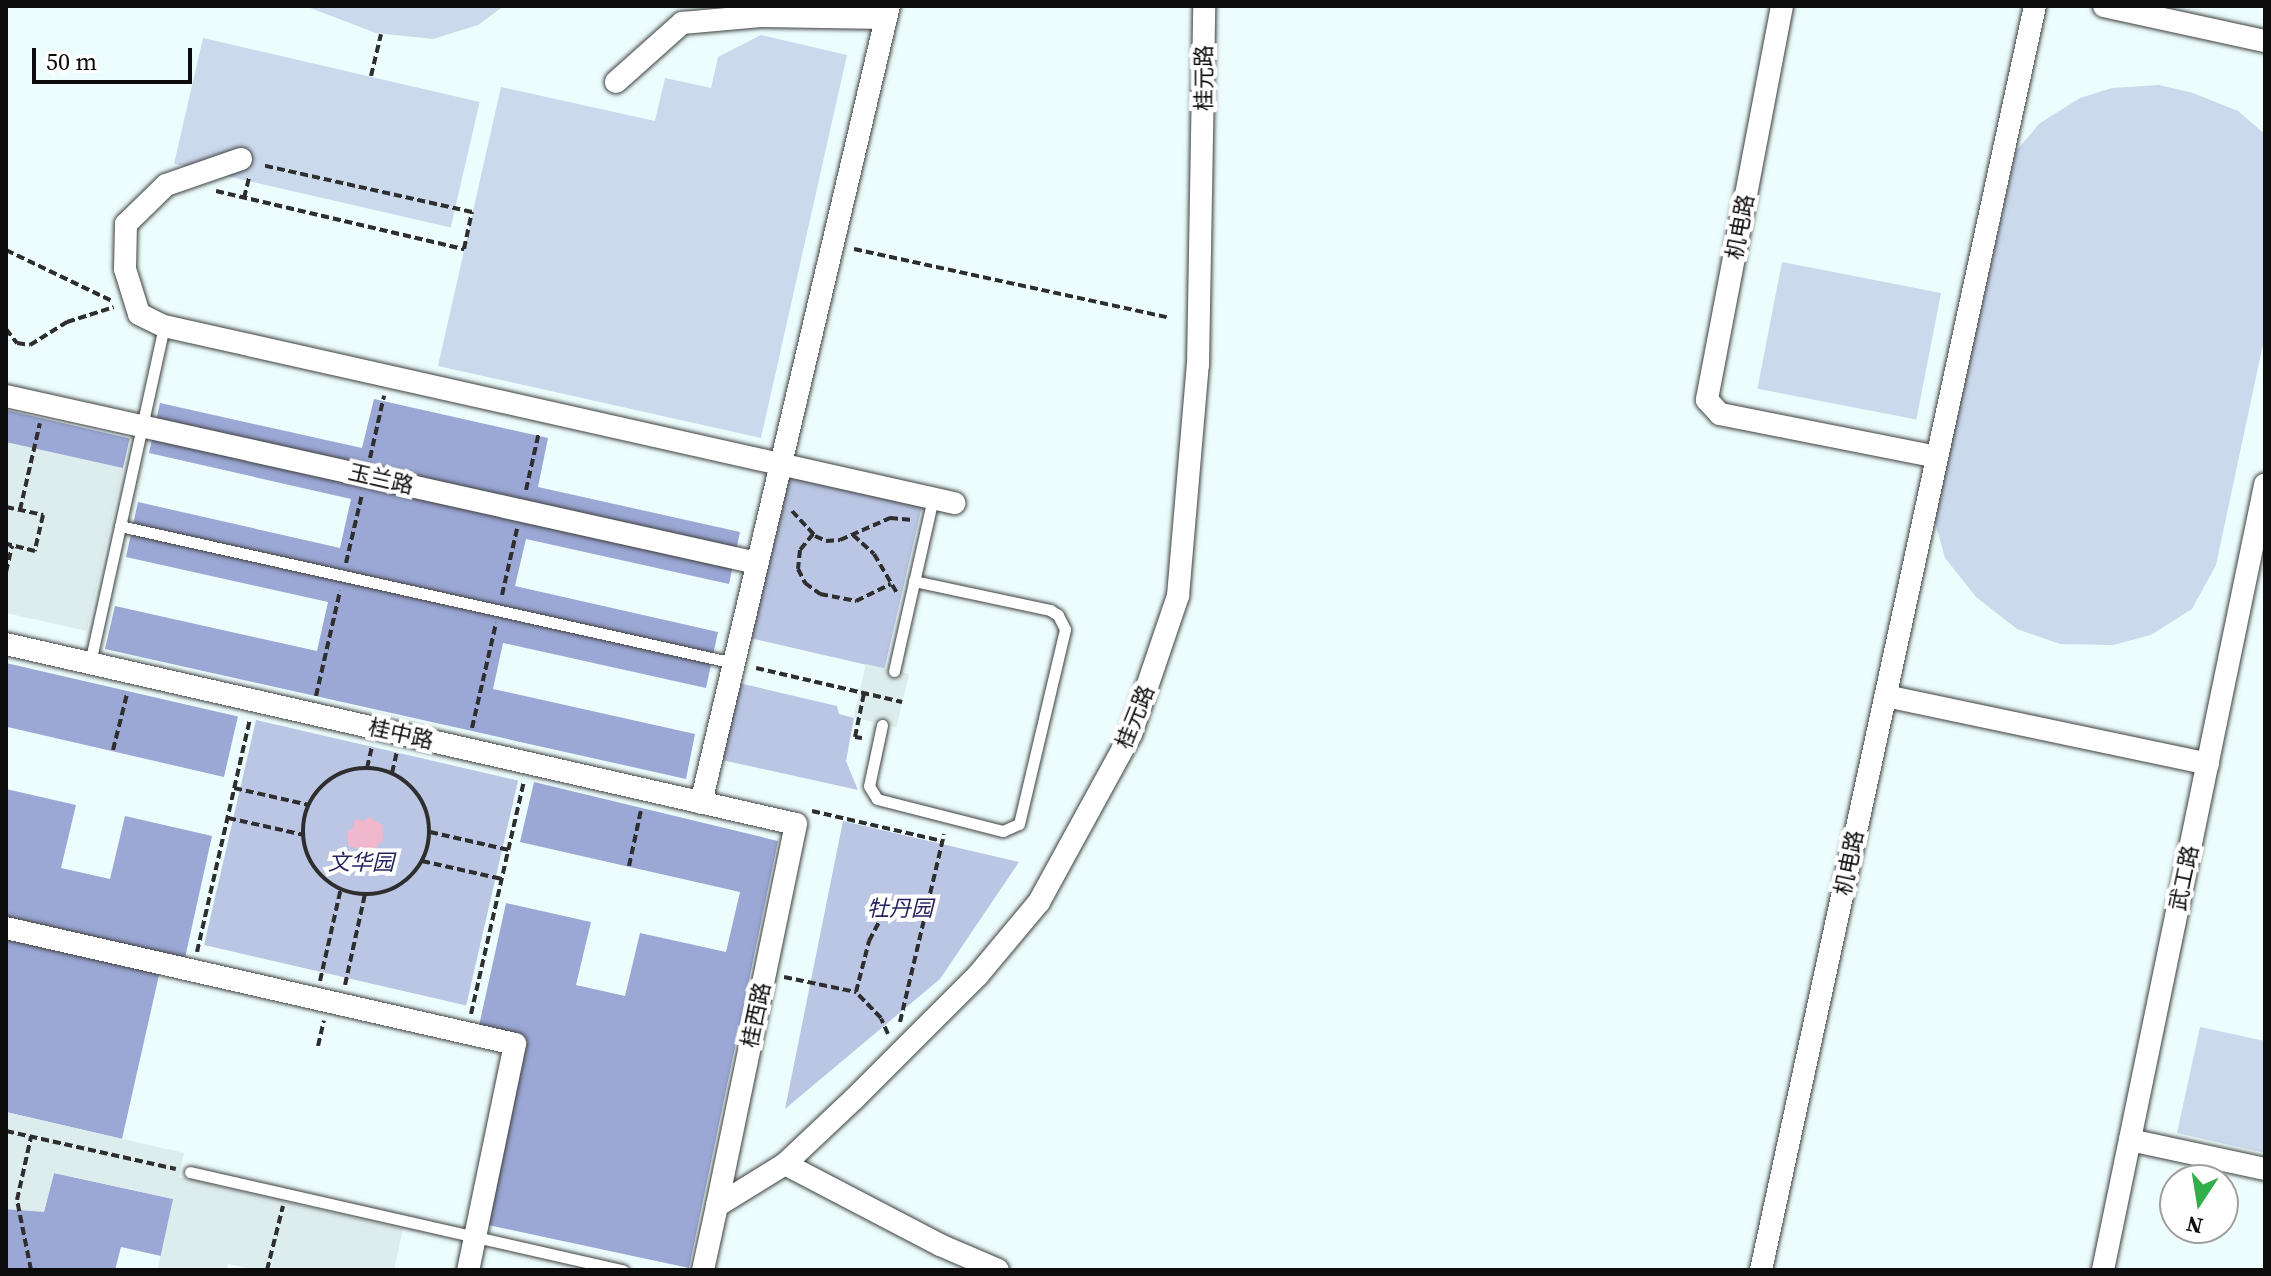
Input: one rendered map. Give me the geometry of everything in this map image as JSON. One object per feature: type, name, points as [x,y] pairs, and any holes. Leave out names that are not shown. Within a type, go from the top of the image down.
[{"type":"street","name":"桂元路","points":[[717,1206],[785,1164],[892,1055],[978,975],[1039,902],[1131,734],[1178,596],[1198,365],[1204,6]]},
{"type":"street","name":"机电路","points":[[1782,6],[1707,400],[1720,414],[1937,457]]},
{"type":"street","name":"机电路","points":[[1761,1270],[2035,6]]},
{"type":"street","points":[[2104,6],[2265,41]]},
{"type":"street","points":[[616,82],[682,23],[761,16],[888,12],[701,803]]},
{"type":"street","points":[[247,161],[166,185],[126,224],[125,269],[139,314],[164,326],[943,500]]},
{"type":"street","name":"玉兰路","points":[[6,396],[757,563]]},
{"type":"street","name":"武工路","points":[[2103,1270],[2265,485]]},
{"type":"street","name":"桂中路","points":[[6,644],[796,824]]},
{"type":"street","points":[[1886,696],[2208,764]]},
{"type":"street","name":"桂西路","points":[[717,1206],[796,824]]},
{"type":"street","points":[[6,928],[515,1044],[468,1270]]},
{"type":"street","points":[[2130,1140],[2265,1169]]},
{"type":"street","points":[[785,1164],[940,1245],[998,1270]]},
{"type":"street","points":[[703,1270],[717,1206]]},
{"type":"lane","points":[[90,663],[164,326]]},
{"type":"lane","points":[[894,671],[927,523],[943,500]]},
{"type":"lane","points":[[120,526],[734,663]]},
{"type":"lane","points":[[882,725],[869,786],[877,799],[1003,831],[1019,824],[1065,629],[1058,615],[1050,610],[914,581]]},
{"type":"lane","points":[[190,1172],[623,1270]]},
{"type":"path","points":[[371,76],[381,34]]},
{"type":"path","points":[[175,182],[464,249],[472,212],[247,161]]},
{"type":"path","points":[[832,244],[1167,317]]},
{"type":"path","points":[[6,250],[120,305],[67,322],[30,345],[17,343],[6,329]]},
{"type":"path","points":[[312,714],[388,377]]},
{"type":"path","points":[[467,749],[544,412]]},
{"type":"path","points":[[20,510],[34,448]]},
{"type":"path","points":[[771,504],[793,511],[813,534],[831,541],[853,535],[890,518],[927,523]]},
{"type":"path","points":[[6,507],[43,515],[35,551],[9,545],[6,572]]},
{"type":"path","points":[[813,534],[802,546],[798,559],[801,578],[814,590],[833,599],[856,601],[891,584]]},
{"type":"path","points":[[853,535],[874,554],[899,595],[910,600]]},
{"type":"path","points":[[734,663],[902,702]]},
{"type":"path","points":[[113,750],[132,673]]},
{"type":"path","points":[[864,693],[855,737],[862,739],[864,729]]},
{"type":"path","points":[[193,970],[254,701]]},
{"type":"path","points":[[467,1033],[529,763]]},
{"type":"path","points":[[355,769],[380,769],[401,778],[417,793],[426,812],[430,832],[422,861],[399,885],[365,894],[329,882],[312,862],[304,835],[309,805],[333,778],[355,769]]},
{"type":"path","points":[[234,788],[309,805]]},
{"type":"path","points":[[629,866],[646,790]]},
{"type":"path","points":[[228,818],[304,835]]},
{"type":"path","points":[[846,818],[942,841]]},
{"type":"path","points":[[430,832],[509,850]]},
{"type":"path","points":[[892,1055],[944,834]]},
{"type":"path","points":[[422,861],[502,879]]},
{"type":"path","points":[[316,999],[341,888]]},
{"type":"path","points":[[341,1004],[365,894]]},
{"type":"path","points":[[856,992],[869,941],[889,903],[929,897]]},
{"type":"path","points":[[765,973],[856,992],[881,1018],[892,1055]]},
{"type":"path","points":[[6,1131],[190,1172]]},
{"type":"path","points":[[31,1137],[17,1200],[31,1270]]},
{"type":"path","points":[[267,1270],[286,1193]]},
{"type":"green space","points":[[787,473],[922,504],[884,669],[749,638]]},
{"type":"green space","points":[[739,683],[837,706],[839,714],[854,718],[846,761],[858,790],[722,760]]},
{"type":"green space","name":"文华园","points":[[256,720],[518,781],[466,1006],[204,945]]},
{"type":"green space","name":"牡丹园","points":[[843,821],[1019,862],[940,979],[785,1109]]},
{"type":"shaded area","points":[[305,6],[504,6],[478,25],[433,39],[376,33]]},
{"type":"shaded area","points":[[761,35],[847,55],[761,438],[438,366],[501,87],[655,121],[665,78],[711,88],[718,57]]},
{"type":"shaded area","points":[[203,38],[480,102],[451,228],[174,164]]},
{"type":"shaded area","points":[[2159,85],[2193,93],[2238,111],[2265,134],[2265,335],[2216,565],[2192,609],[2151,635],[2113,645],[2060,644],[2017,629],[1976,597],[1945,558],[1935,522],[1937,507],[2016,151],[2040,123],[2080,98],[2112,88]]},
{"type":"shaded area","points":[[1782,262],[1941,293],[1916,420],[1757,389]]},
{"type":"shaded area","points":[[374,399],[548,438],[538,487],[740,532],[729,584],[526,539],[515,586],[718,632],[706,688],[503,643],[493,689],[695,734],[686,779],[105,649],[115,606],[317,651],[328,602],[126,557],[138,502],[340,548],[351,499],[149,453],[160,403],[362,448]]},
{"type":"shaded area","points":[[6,410],[130,439],[123,470],[6,443]]},
{"type":"shaded area","points":[[6,442],[123,468],[87,631],[6,613]]},
{"type":"shaded area","points":[[6,663],[238,717],[224,777],[6,727]]},
{"type":"shaded area","points":[[866,664],[909,674],[896,727],[854,718]]},
{"type":"shaded area","points":[[534,782],[778,841],[689,1268],[488,1225],[526,1038],[479,1026],[506,903],[591,922],[576,985],[625,996],[640,933],[726,952],[740,892],[520,842]]},
{"type":"shaded area","points":[[6,789],[76,805],[61,868],[110,879],[125,816],[212,836],[185,958],[164,953],[122,1139],[6,1112]]},
{"type":"shaded area","points":[[369,817],[382,825],[383,841],[378,844],[376,852],[367,850],[361,853],[357,848],[348,846],[348,831],[353,828],[355,819],[364,821]]},
{"type":"shaded area","points":[[2200,1027],[2265,1041],[2265,1153],[2177,1133]]},
{"type":"shaded area","points":[[6,1112],[184,1153],[179,1177],[403,1229],[394,1270],[257,1270],[228,1264],[226,1270],[158,1268],[173,1199],[54,1173],[44,1212],[6,1209]]},
{"type":"shaded area","points":[[54,1173],[174,1199],[161,1256],[121,1247],[115,1270],[6,1270],[6,1209],[44,1211]]}]
